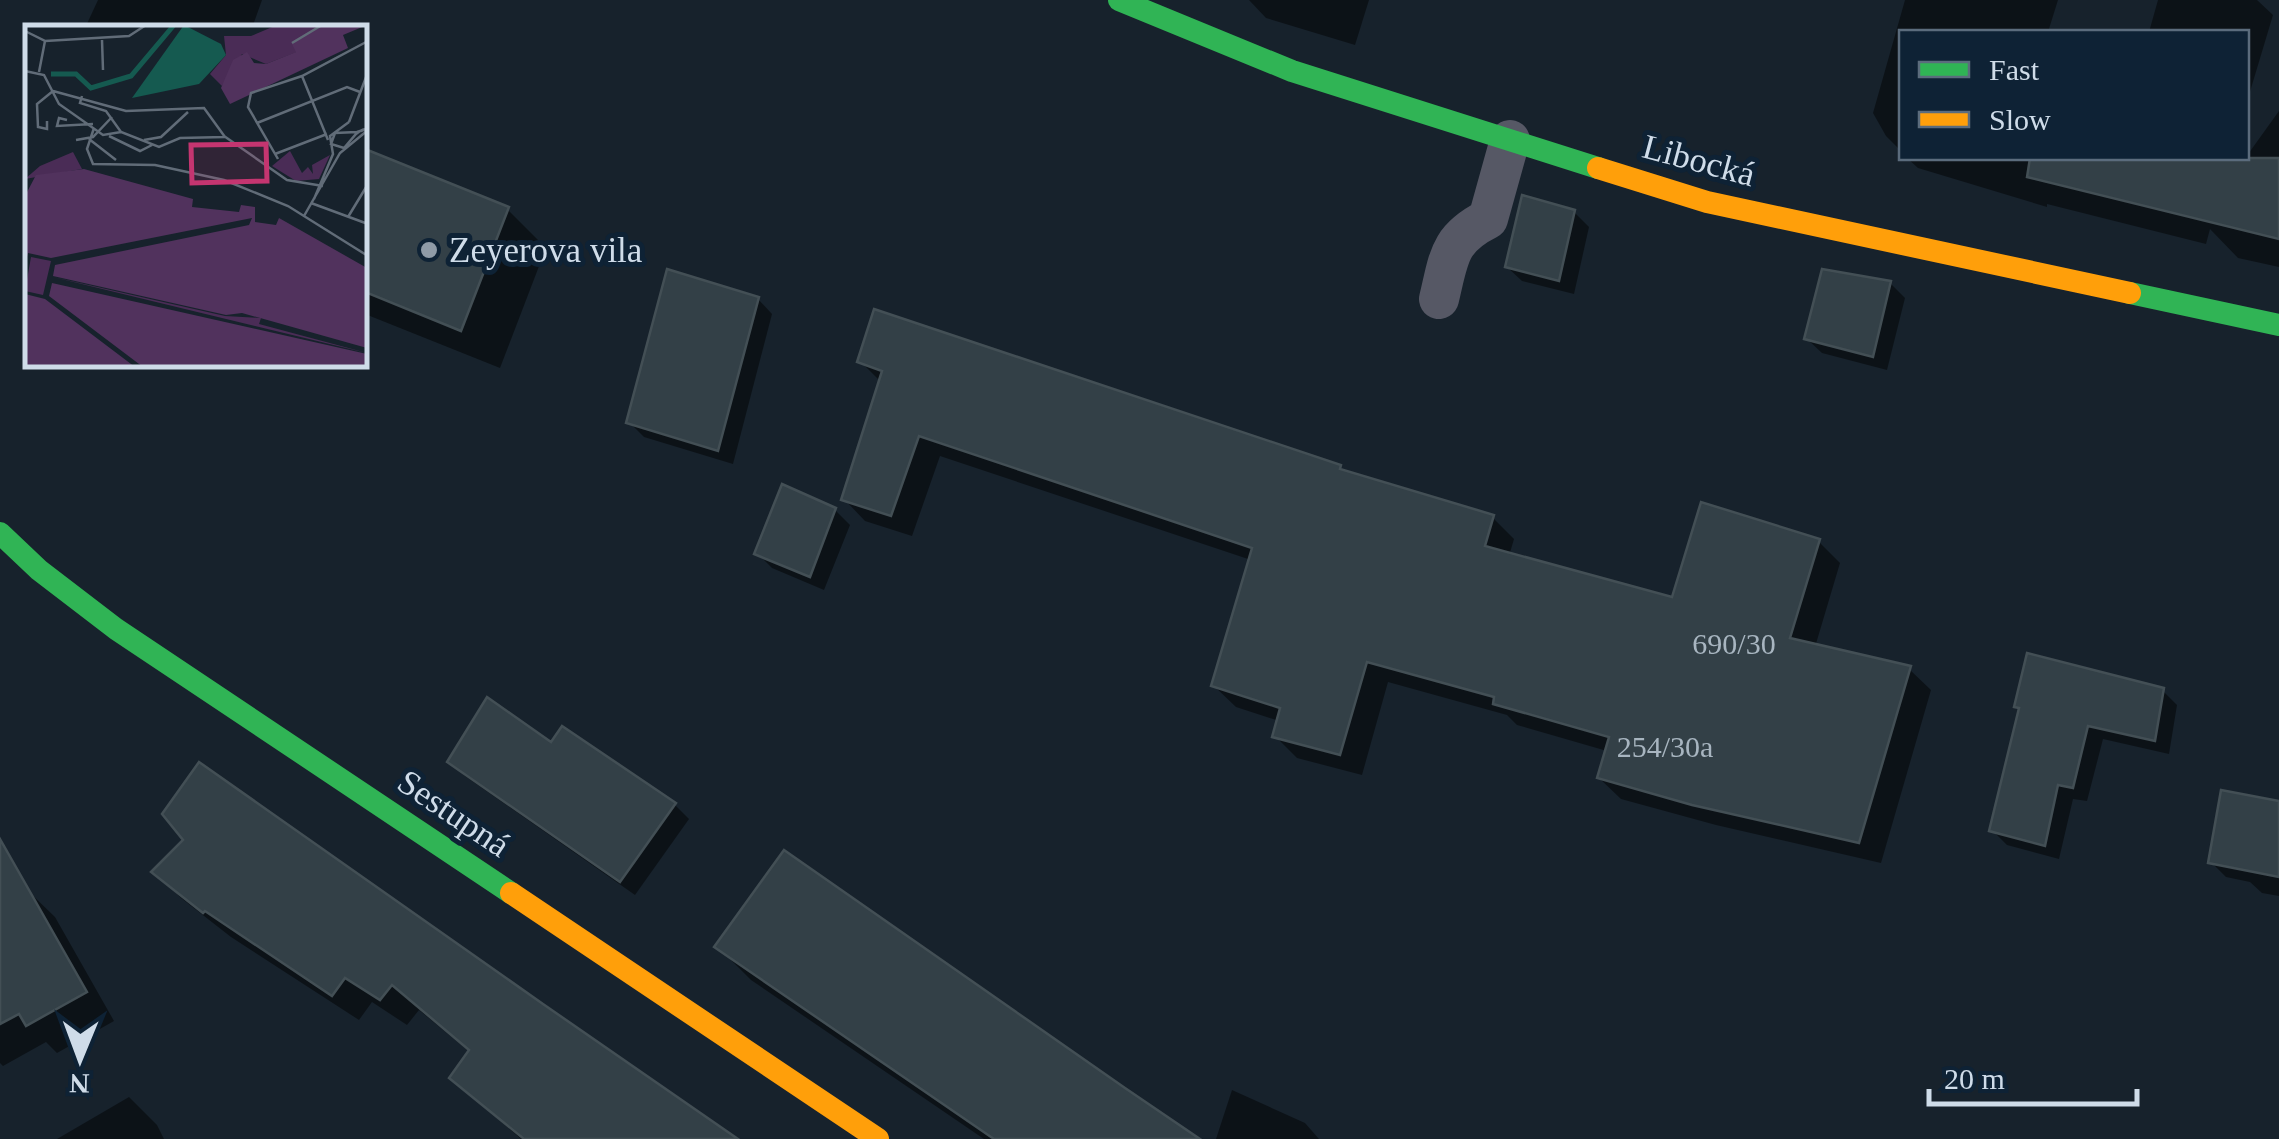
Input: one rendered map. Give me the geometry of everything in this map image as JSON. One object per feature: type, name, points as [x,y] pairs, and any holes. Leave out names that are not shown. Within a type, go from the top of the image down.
[{"type":"street","name":"Libocká","points":[[1119,0],[1292,71],[1708,202],[2279,325]]},
{"type":"street","name":"Sestupná","points":[[0,533],[39,570],[116,629],[878,1139]]},
{"type":"lane","points":[[1439,298],[1453,244],[1462,233],[1488,219],[1510,140]]},
{"type":"building","name":"Zeyerova vila","points":[[368,150],[509,207],[461,331],[368,293]]},
{"type":"building","points":[[2279,158],[2279,239],[2027,177],[2030,160]]},
{"type":"building","points":[[1522,195],[1575,210],[1559,281],[1505,267]]},
{"type":"building","points":[[667,269],[759,297],[718,451],[626,423]]},
{"type":"building","points":[[1822,269],[1891,281],[1873,357],[1804,339]]},
{"type":"building","points":[[874,309],[1341,465],[1340,469],[1494,515],[1485,546],[1672,597],[1701,502],[1820,539],[1790,638],[1911,666],[1859,843],[1692,805],[1597,778],[1609,737],[1493,704],[1494,697],[1367,662],[1340,755],[1272,737],[1280,708],[1211,686],[1252,548],[919,436],[891,516],[841,500],[882,371],[857,362]]},
{"type":"building","points":[[782,484],[836,508],[810,577],[754,554]]},
{"type":"building","points":[[2027,653],[2164,688],[2155,741],[2088,726],[2073,788],[2058,785],[2045,846],[1989,831],[2019,708],[2014,707]]},
{"type":"building","points":[[487,697],[551,742],[562,726],[676,803],[620,882],[447,762]]},
{"type":"building","points":[[199,762],[738,1139],[524,1139],[449,1078],[469,1050],[392,985],[380,1000],[345,978],[332,996],[203,913],[151,872],[183,840],[162,814]]},
{"type":"building","points":[[2221,790],[2279,801],[2279,877],[2208,863]]},
{"type":"building","points":[[0,839],[87,992],[26,1026],[19,1014],[0,1024]]},
{"type":"building","points":[[784,850],[1200,1139],[994,1139],[714,947]]},
{"type":"traffic: fast","points":[[1119,0],[1292,71],[1598,168]]},
{"type":"traffic: fast","points":[[2130,293],[2279,325]]},
{"type":"traffic: fast","points":[[0,533],[39,570],[116,629],[511,893]]},
{"type":"traffic: slow","points":[[1598,168],[1707,202],[2130,293]]},
{"type":"traffic: slow","points":[[511,893],[878,1139]]},
{"type":"place","name":"Zeyerova vila","points":[[429,250]]}]
